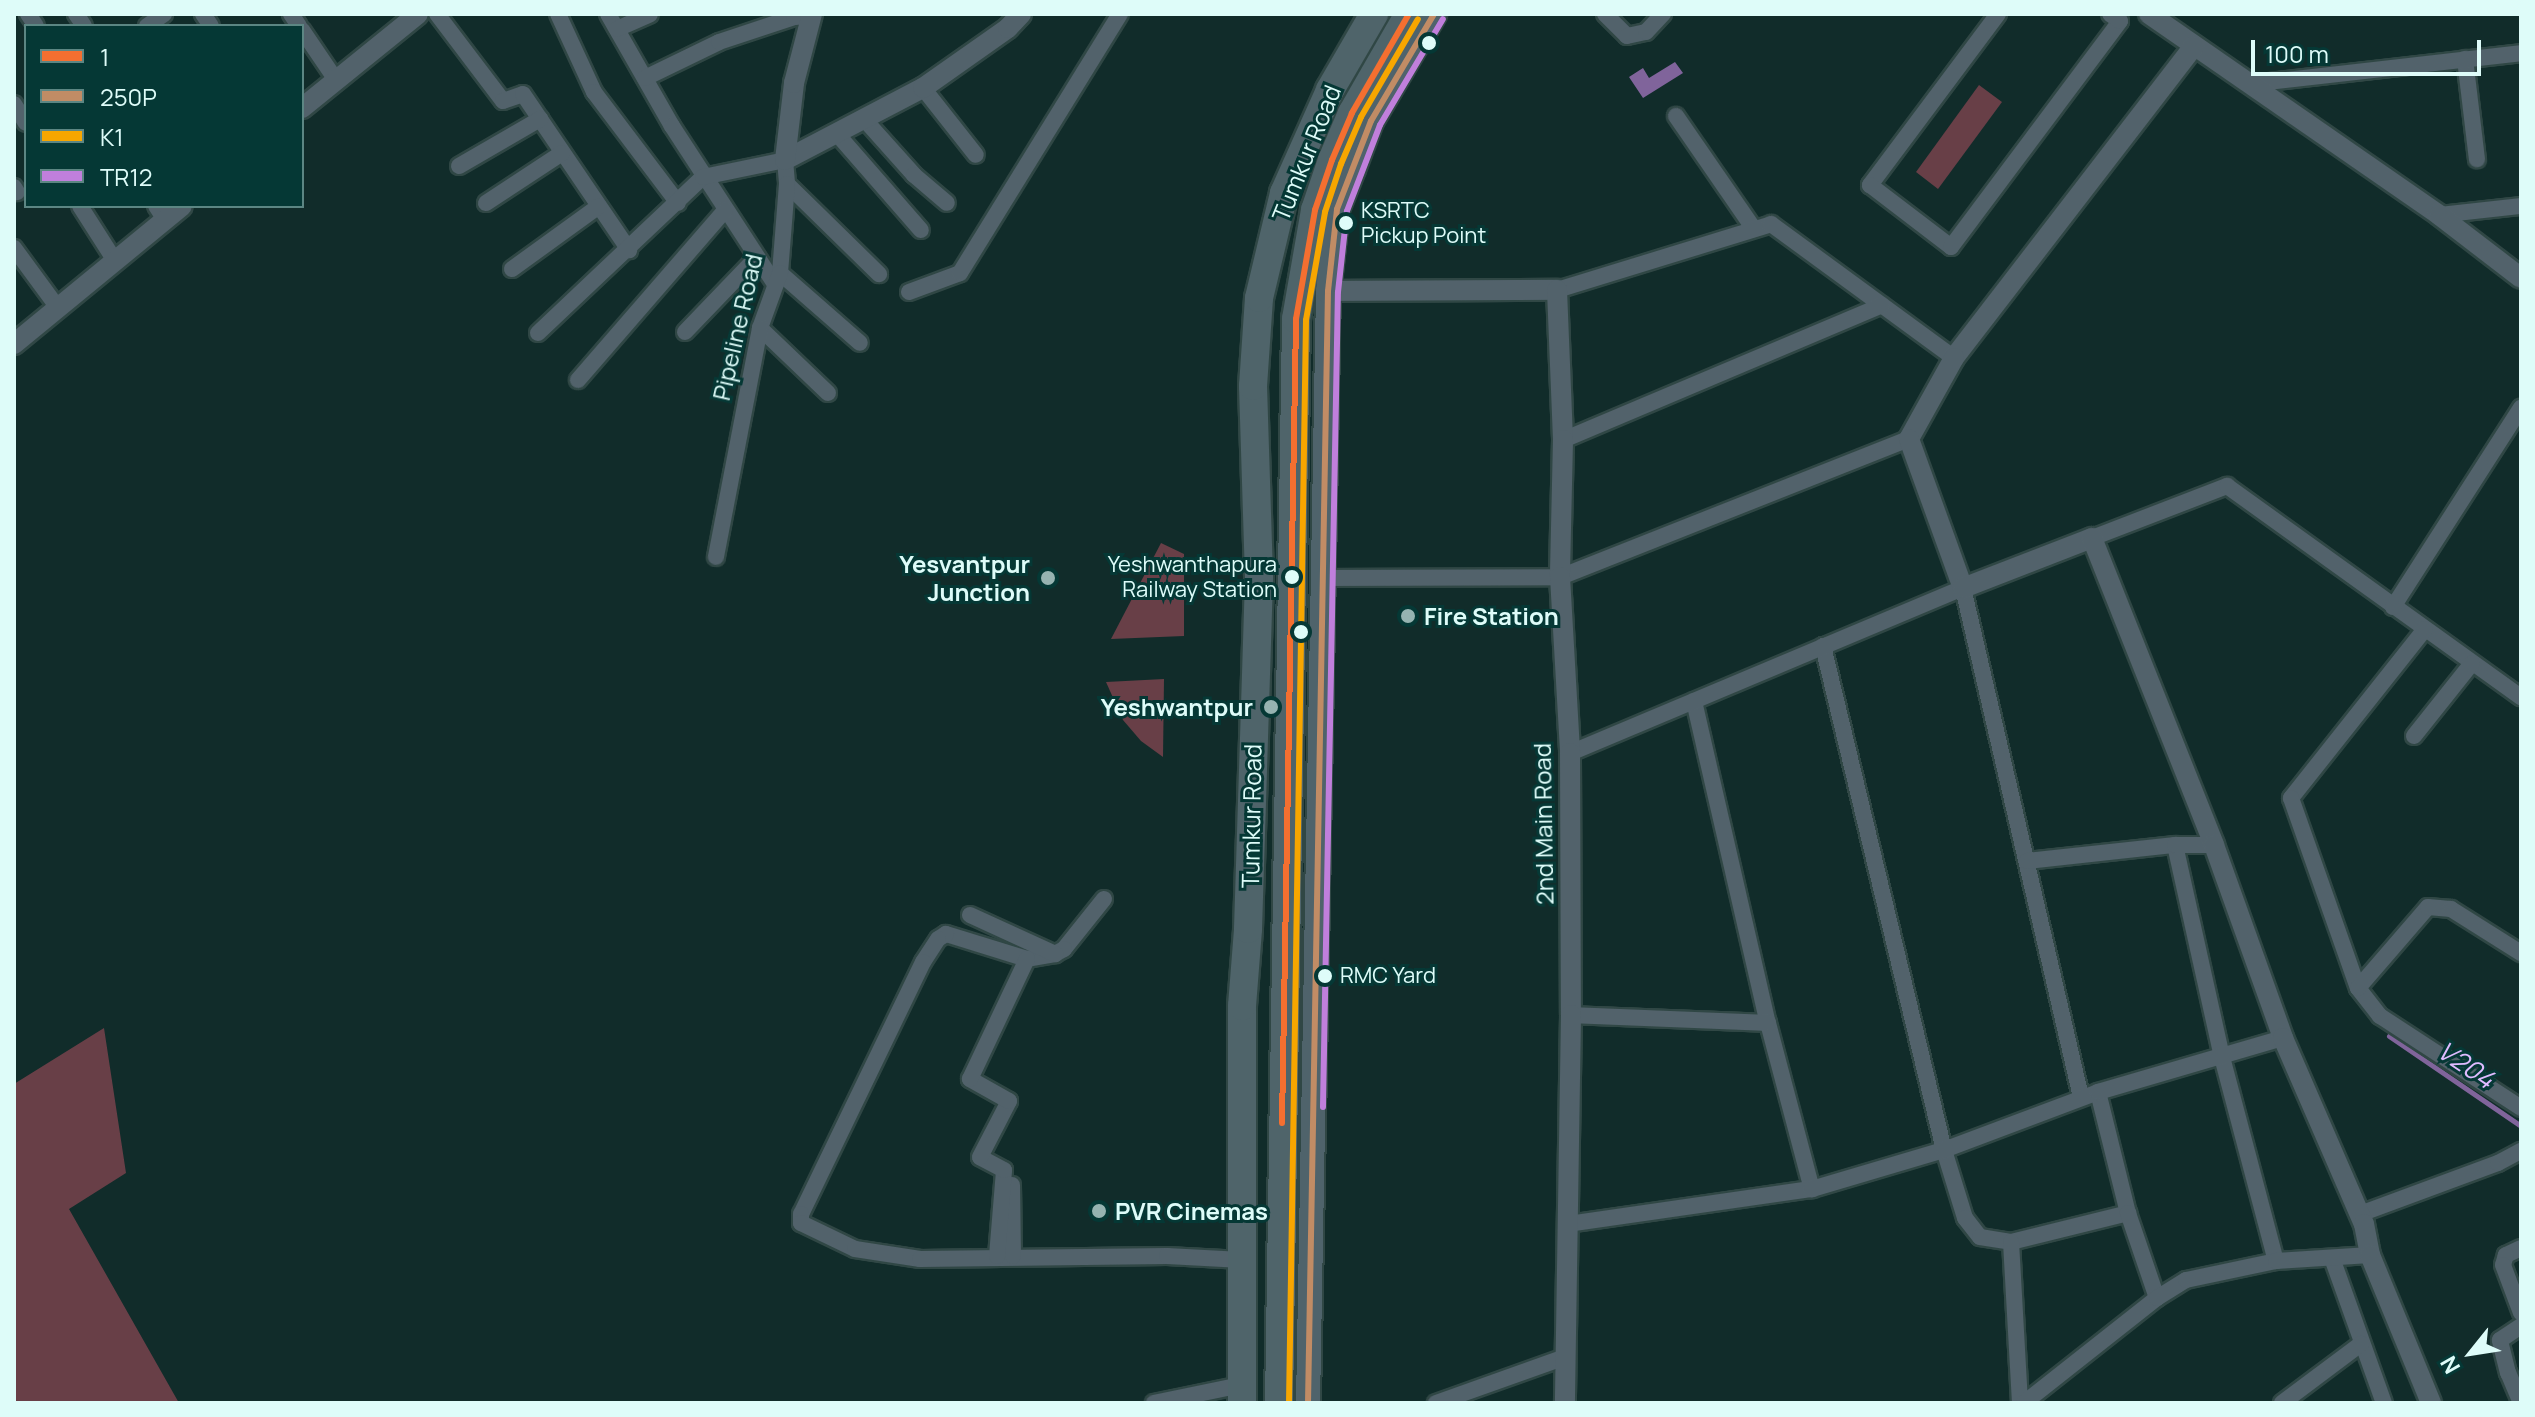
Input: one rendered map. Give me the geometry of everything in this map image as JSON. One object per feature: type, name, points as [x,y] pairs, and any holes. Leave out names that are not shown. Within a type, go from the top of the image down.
[{"type":"highway","name":"Tumkur Road","points":[[1241,1394],[1242,1006],[1248,929],[1259,577],[1253,386],[1259,298],[1284,193],[1330,90],[1374,14]]},
{"type":"highway","name":"Tumkur Road","points":[[1279,1403],[1293,372],[1298,304],[1352,113],[1409,14]]},
{"type":"main road","points":[[1308,1403],[1328,203],[1371,121],[1434,14]]},
{"type":"street","points":[[437,14],[503,101],[523,94],[629,250]]},
{"type":"street","points":[[558,14],[594,92],[678,203]]},
{"type":"street","points":[[608,14],[703,177],[757,257],[777,278],[860,343]]},
{"type":"street","points":[[617,29],[650,14]]},
{"type":"street","points":[[909,292],[960,273],[1120,14]]},
{"type":"street","points":[[1605,14],[1627,36],[1646,32],[1663,14]]},
{"type":"street","points":[[1998,14],[1870,185],[1951,247],[2118,16]]},
{"type":"street","points":[[2149,14],[2439,215],[2521,278]]},
{"type":"street","points":[[645,78],[719,42],[803,15]]},
{"type":"street","name":"Pipeline Road","points":[[716,557],[760,328],[777,278],[787,184],[785,160],[803,15]]},
{"type":"street","points":[[304,106],[408,17]]},
{"type":"street","points":[[538,333],[703,177],[785,160],[838,135],[923,88],[1010,19]]},
{"type":"street","points":[[304,34],[336,80]]},
{"type":"street","points":[[1323,578],[1560,577],[1909,439],[1954,358],[2194,46]]},
{"type":"street","points":[[2251,84],[2521,53]]},
{"type":"street","points":[[2465,59],[2477,159]]},
{"type":"street","points":[[923,88],[976,155]]},
{"type":"street","points":[[1676,116],[1754,229]]},
{"type":"street","points":[[459,166],[540,119]]},
{"type":"street","points":[[864,119],[914,175],[947,203]]},
{"type":"street","points":[[838,135],[921,230]]},
{"type":"street","points":[[486,203],[562,153]]},
{"type":"street","points":[[787,184],[879,274]]},
{"type":"street","points":[[512,269],[599,206]]},
{"type":"street","points":[[2439,215],[2521,206]]},
{"type":"street","points":[[81,208],[115,261]]},
{"type":"street","points":[[578,380],[725,210]]},
{"type":"street","points":[[14,344],[115,261],[161,213]]},
{"type":"street","points":[[1328,291],[1557,290],[1771,224],[1954,358]]},
{"type":"street","points":[[14,248],[58,308]]},
{"type":"street","points":[[685,332],[757,257]]},
{"type":"street","name":"2nd Main Road","points":[[1557,290],[1563,440],[1560,577],[1570,753],[1571,1015],[1565,1403]]},
{"type":"street","points":[[1563,440],[1882,305]]},
{"type":"street","points":[[760,328],[828,393]]},
{"type":"street","points":[[2393,607],[2521,408]]},
{"type":"street","points":[[1909,439],[1963,588],[2081,1097]]},
{"type":"street","points":[[1570,753],[1963,588],[2227,486],[2521,697]]},
{"type":"street","points":[[2092,538],[2214,845],[2283,1038],[2360,1214],[2370,1255],[2431,1403]]},
{"type":"street","points":[[2425,629],[2291,798],[2358,988],[2380,1016],[2521,1108]]},
{"type":"street","points":[[1823,646],[1944,1150],[1965,1218],[1980,1237],[2011,1242],[2128,1213]]},
{"type":"street","points":[[2414,736],[2472,663]]},
{"type":"street","points":[[1694,701],[1768,1023],[1812,1189]]},
{"type":"street","points":[[2027,861],[2175,845],[2214,845]]},
{"type":"street","points":[[2175,845],[2222,1057],[2276,1261]]},
{"type":"street","points":[[1104,899],[1064,949],[1055,954],[1027,959],[946,934],[938,939],[923,962],[800,1219],[801,1223],[855,1249],[920,1259],[1005,1256],[1242,1260]]},
{"type":"street","points":[[2358,988],[2428,907],[2451,909],[2521,953]]},
{"type":"street","points":[[970,915],[1055,954]]},
{"type":"street","points":[[1005,1256],[1004,1170],[980,1157],[1009,1101],[970,1079],[1027,959]]},
{"type":"street","points":[[1571,1015],[1768,1023]]},
{"type":"street","points":[[1568,1224],[1812,1189],[1944,1150],[2081,1097],[2283,1038]]},
{"type":"street","points":[[2098,1092],[2128,1213],[2157,1298]]},
{"type":"street","points":[[2360,1214],[2521,1151]]},
{"type":"street","points":[[1005,1256],[1012,1185]]},
{"type":"street","points":[[2011,1242],[2022,1403]]},
{"type":"street","points":[[2521,1248],[2506,1255],[2503,1265],[2521,1313]]},
{"type":"street","points":[[2022,1403],[2157,1298],[2186,1280],[2276,1261],[2370,1255]]},
{"type":"street","points":[[2332,1258],[2384,1403]]},
{"type":"street","points":[[2521,1326],[2500,1340],[2508,1373],[2521,1403]]},
{"type":"street","points":[[2282,1403],[2361,1344]]},
{"type":"street","points":[[1436,1403],[1565,1357]]},
{"type":"street","points":[[1154,1403],[1241,1394]]},
{"type":"shaded area","points":[[1675,62],[1683,73],[1643,98],[1629,77],[1643,68],[1649,78]]},
{"type":"shaded area","points":[[1979,85],[2002,102],[1938,189],[1916,172]]},
{"type":"shaded area","points":[[1161,543],[1184,554],[1184,636],[1111,639]]},
{"type":"shaded area","points":[[1164,679],[1163,757],[1141,741],[1123,720],[1106,682]]},
{"type":"shaded area","points":[[104,1028],[126,1173],[69,1209],[179,1403],[14,1403],[14,1084]]},
{"type":"waterway","name":"V204","points":[[2389,1036],[2521,1126]]},
{"type":"transit line","name":"1","points":[[1282,1123],[1296,319],[1315,210],[1332,160],[1352,113],[1409,14]]},
{"type":"transit line","name":"250P","points":[[1308,1403],[1328,291],[1337,209],[1371,121],[1434,14]]},
{"type":"transit line","name":"K1","points":[[1289,1403],[1306,320],[1325,212],[1341,164],[1361,117],[1418,19]]},
{"type":"transit line","name":"TR12","points":[[1323,1107],[1338,292],[1347,211],[1380,125],[1443,19]]},
{"type":"place","name":"KSRTC Pickup Point","points":[[1346,223]]},
{"type":"place","name":"Yeshwanthapura Railway Station","points":[[1292,577]]},
{"type":"place","name":"Yesvantpur Junction","points":[[1048,578]]},
{"type":"place","name":"Fire Station","points":[[1408,616]]},
{"type":"place","name":"Yeshwantpur","points":[[1271,707]]},
{"type":"place","name":"RMC Yard","points":[[1325,976]]},
{"type":"place","name":"PVR Cinemas","points":[[1099,1211]]}]
